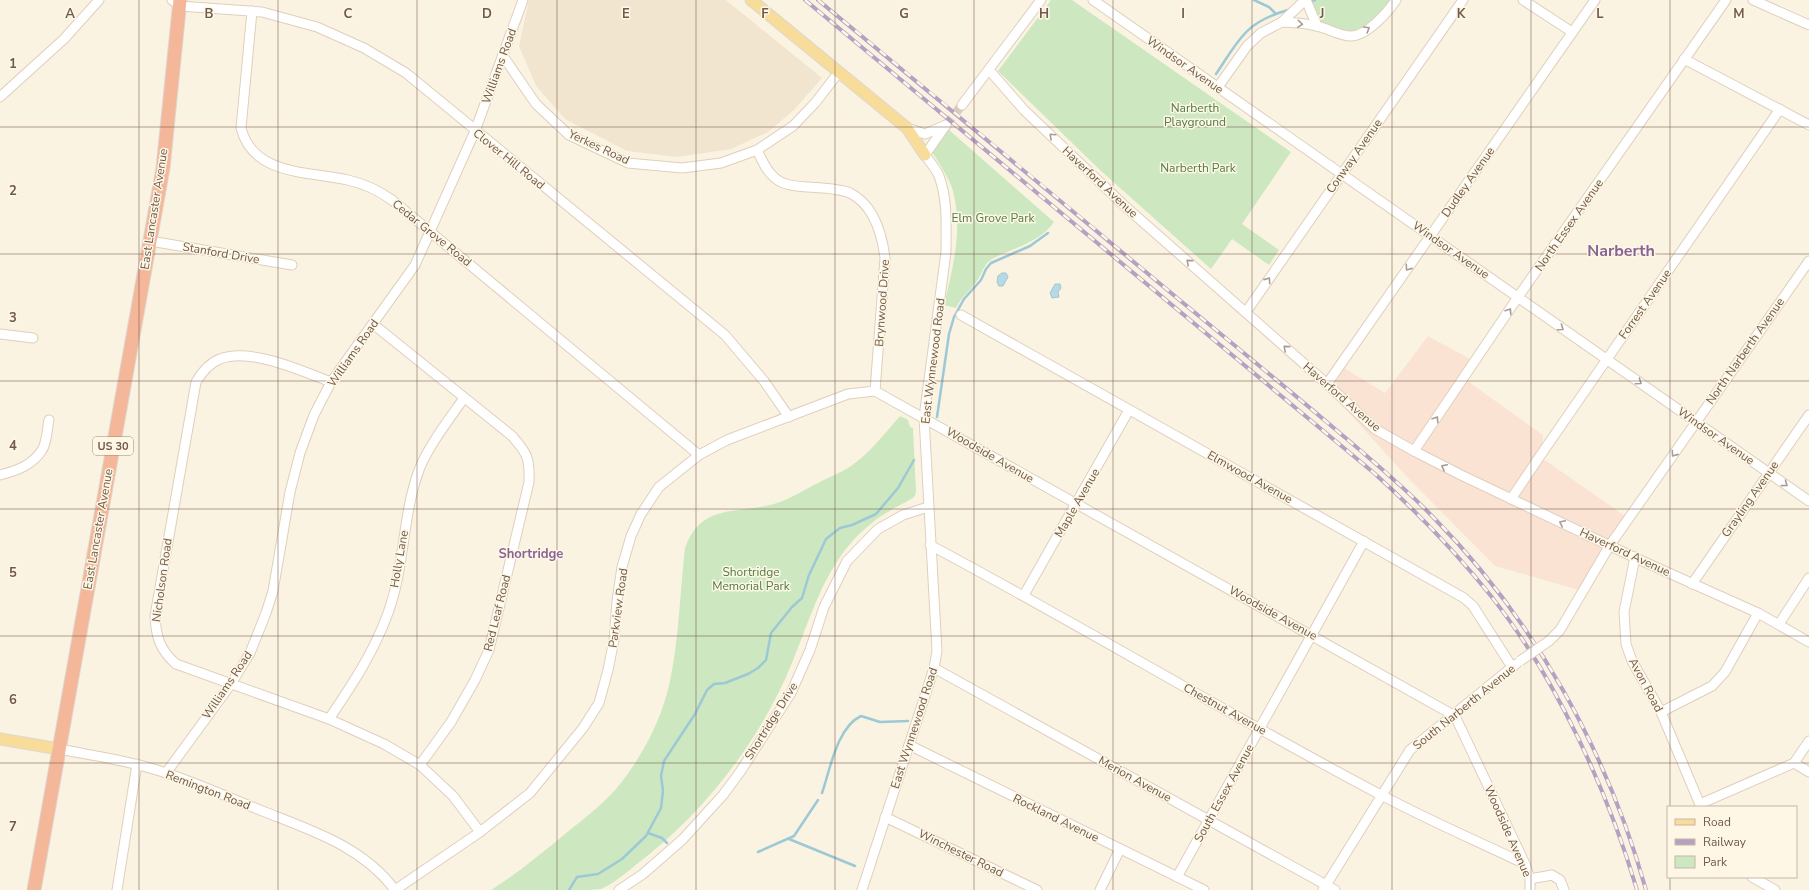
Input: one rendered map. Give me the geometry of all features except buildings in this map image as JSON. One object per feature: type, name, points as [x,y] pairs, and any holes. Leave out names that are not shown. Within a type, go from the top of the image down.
[{"type":"highway","name":"East Lancaster Avenue","points":[[34,890],[163,168],[178,2]]},
{"type":"main road","name":"East Wynnewood Road","points":[[751,0],[907,128],[925,155]]},
{"type":"main road","name":"Remington Road","points":[[0,739],[59,749]]},
{"type":"street","points":[[0,97],[64,39],[99,0]]},
{"type":"street","name":"Williams Road","points":[[166,773],[231,684],[250,653],[273,591],[290,492],[300,453],[314,415],[331,382],[415,265],[475,131],[523,0]]},
{"type":"street","points":[[962,105],[990,71],[1041,0]]},
{"type":"street","name":"Windsor Avenue","points":[[1093,0],[1341,175],[1431,236],[1809,501]]},
{"type":"street","points":[[1218,87],[1246,46],[1261,33],[1282,22],[1305,0],[1317,26]]},
{"type":"street","points":[[1282,22],[1317,26],[1336,33],[1353,36],[1366,30],[1377,22],[1391,8],[1396,0]]},
{"type":"street","name":"Conway Avenue","points":[[1246,312],[1463,0]]},
{"type":"street","points":[[1523,0],[1572,32]]},
{"type":"street","name":"Dudley Avenue","points":[[1327,384],[1594,0]]},
{"type":"street","name":"North Essex Avenue","points":[[1414,451],[1518,297],[1726,0]]},
{"type":"street","points":[[1753,0],[1809,26]]},
{"type":"street","name":"Clover Hill Road","points":[[178,2],[252,10],[317,27],[364,48],[406,73],[725,335],[760,376],[789,417]]},
{"type":"street","name":"Cedar Grove Road","points":[[252,10],[241,128],[244,140],[253,152],[263,161],[280,167],[349,180],[374,187],[431,231],[699,455]]},
{"type":"street","name":"Yerkes Road","points":[[503,56],[536,104],[569,135],[628,163],[682,168],[722,163],[757,150],[793,126],[815,103],[839,72]]},
{"type":"street","points":[[1684,59],[1809,125]]},
{"type":"street","name":"Haverford Avenue","points":[[990,71],[1024,110],[1127,208],[1246,312],[1376,429],[1414,451],[1511,499],[1635,558],[1758,613],[1809,642]]},
{"type":"street","name":"Forrest Avenue","points":[[1511,499],[1780,109]]},
{"type":"street","points":[[907,128],[925,134],[946,125],[925,155]]},
{"type":"street","name":"Brynwood Drive","points":[[757,150],[766,168],[776,179],[788,185],[832,189],[850,193],[866,205],[875,219],[883,239],[885,258],[875,391]]},
{"type":"street","name":"East Wynnewood Road","points":[[864,889],[885,817],[934,668],[937,650],[924,417],[946,252],[946,224],[945,200],[939,175],[925,155]]},
{"type":"street","name":"Stanford Drive","points":[[150,241],[292,265]]},
{"type":"street","name":"North Narberth Avenue","points":[[1549,641],[1560,630],[1610,545],[1809,261]]},
{"type":"street","name":"Elmwood Avenue","points":[[962,316],[1464,598],[1473,606],[1512,667]]},
{"type":"street","name":"Red Leaf Road","points":[[374,324],[512,436],[524,449],[530,464],[529,482],[489,650],[475,680],[451,722],[420,765]]},
{"type":"street","points":[[0,334],[33,338]]},
{"type":"street","name":"Nicholson Road","points":[[331,382],[279,362],[237,356],[220,359],[210,365],[196,382],[155,616],[156,633],[160,645],[168,657],[176,664],[329,719],[384,744],[420,765],[453,796],[480,832]]},
{"type":"street","points":[[875,391],[924,417]]},
{"type":"street","name":"Parkview Road","points":[[395,890],[480,832],[530,793],[583,728],[599,703],[608,670],[614,640],[617,601],[622,567],[631,536],[641,514],[659,487],[699,455],[727,440],[848,394],[875,391]]},
{"type":"street","name":"Holly Lane","points":[[329,719],[354,682],[375,645],[389,612],[397,576],[408,509],[419,469],[440,433],[464,398]]},
{"type":"street","name":"Maple Avenue","points":[[1024,595],[1130,410]]},
{"type":"street","name":"Grayling Avenue","points":[[1692,584],[1809,415]]},
{"type":"street","name":"Woodside Avenue","points":[[924,417],[1076,504],[1455,716],[1525,864],[1530,879],[1530,890]]},
{"type":"street","points":[[0,475],[14,472],[28,464],[42,450],[49,420]]},
{"type":"street","name":"Shortridge Drive","points":[[619,890],[643,874],[683,838],[723,795],[740,772],[791,693],[810,650],[824,607],[847,561],[878,529],[902,515],[928,507]]},
{"type":"street","name":"South Essex Avenue","points":[[1177,877],[1364,541]]},
{"type":"street","name":"Chestnut Avenue","points":[[930,545],[1024,595],[1260,729],[1383,796],[1525,864]]},
{"type":"street","name":"Avon Road","points":[[1635,558],[1624,612],[1626,644],[1632,661],[1660,712],[1701,805]]},
{"type":"street","points":[[1779,624],[1809,578]]},
{"type":"street","points":[[1660,712],[1712,686],[1725,672],[1758,613]]},
{"type":"street","name":"South Narberth Avenue","points":[[1324,888],[1383,796],[1410,750],[1455,716],[1512,667],[1549,641]]},
{"type":"street","name":"Merion Avenue","points":[[934,668],[1209,820],[1324,888],[1335,890]]},
{"type":"street","points":[[1701,805],[1794,763],[1809,741]]},
{"type":"street","name":"Rockland Avenue","points":[[909,745],[1177,877],[1186,886],[1204,890]]},
{"type":"street","name":"Remington Road","points":[[59,749],[137,764],[166,773],[324,835],[342,844],[372,865],[395,890]]},
{"type":"street","points":[[1794,763],[1809,772]]},
{"type":"street","points":[[117,890],[137,764]]},
{"type":"street","name":"Winchester Road","points":[[885,817],[1037,890]]},
{"type":"street","points":[[1100,890],[1120,849]]},
{"type":"street","points":[[1530,879],[1552,875],[1560,880],[1564,890]]},
{"type":"street","points":[[1754,878],[1775,890]]},
{"type":"shaded area","points":[[529,0],[726,0],[822,78],[794,110],[768,132],[731,149],[677,157],[627,151],[565,119],[536,86],[519,46]]},
{"type":"shaded area","points":[[1428,336],[1470,359],[1459,375],[1543,435],[1542,458],[1625,516],[1579,590],[1495,566],[1409,479],[1330,392],[1344,368],[1385,393]]},
{"type":"green space","name":"Narberth Park","points":[[1051,0],[1072,0],[1291,152],[1242,224],[1279,250],[1269,265],[1232,239],[1211,269],[1101,171],[998,71]]},
{"type":"green space","points":[[1306,0],[1396,0],[1391,8],[1353,36],[1317,26]]},
{"type":"green space","name":"Elm Grove Park","points":[[948,129],[1054,222],[1041,235],[1033,240],[989,261],[978,279],[956,308],[944,305],[956,248],[956,206],[949,181],[931,150]]},
{"type":"green space","name":"Shortridge Memorial Park","points":[[900,416],[908,420],[910,427],[913,428],[915,496],[871,524],[850,544],[836,563],[819,595],[793,661],[773,704],[741,756],[723,780],[682,825],[660,845],[619,878],[601,889],[491,890],[534,859],[603,803],[616,789],[642,752],[662,710],[670,681],[677,632],[685,548],[692,533],[712,516],[724,512],[765,506],[780,502],[843,471],[865,455]]},
{"type":"water","points":[[1002,273],[1006,273],[1008,277],[1003,286],[999,286],[997,282],[998,276]]},
{"type":"water","points":[[1055,284],[1060,284],[1061,288],[1058,292],[1059,297],[1052,298],[1050,293]]},
{"type":"waterway","points":[[1254,0],[1269,7],[1275,13]]},
{"type":"waterway","points":[[1216,74],[1244,34],[1262,20],[1288,10]]},
{"type":"waterway","points":[[937,417],[949,334],[954,317],[964,299],[981,280],[986,269],[991,263],[1030,246],[1048,233]]},
{"type":"waterway","points":[[569,890],[577,877],[598,874],[622,859],[646,836],[661,808],[663,791],[661,776],[664,761],[695,714],[707,690],[714,684],[725,683],[748,674],[758,668],[766,660],[771,633],[792,607],[802,598],[809,575],[826,539],[840,528],[852,525],[876,514],[898,488],[914,460]]},
{"type":"waterway","points":[[822,793],[840,739],[846,729],[853,722],[861,716],[880,722],[908,721]]},
{"type":"waterway","points":[[758,852],[794,836],[818,800]]},
{"type":"waterway","points":[[648,833],[662,838],[667,843]]},
{"type":"waterway","points":[[789,839],[855,866]]},
{"type":"tunnel","points":[[946,125],[962,105]]},
{"type":"railway","points":[[805,0],[1374,473],[1449,547],[1491,596],[1515,628],[1558,698],[1595,774],[1611,813],[1637,890]]},
{"type":"railway","points":[[818,0],[1316,413],[1385,471],[1432,516],[1469,556],[1503,598],[1534,643],[1563,690],[1588,738],[1610,787],[1630,838],[1646,890]]},
{"type":"district","name":"Narberth","points":[[1621,250]]},
{"type":"district","name":"Shortridge","points":[[531,553]]},
{"type":"park label","name":"Narberth Playground","points":[[1195,115]]}]
